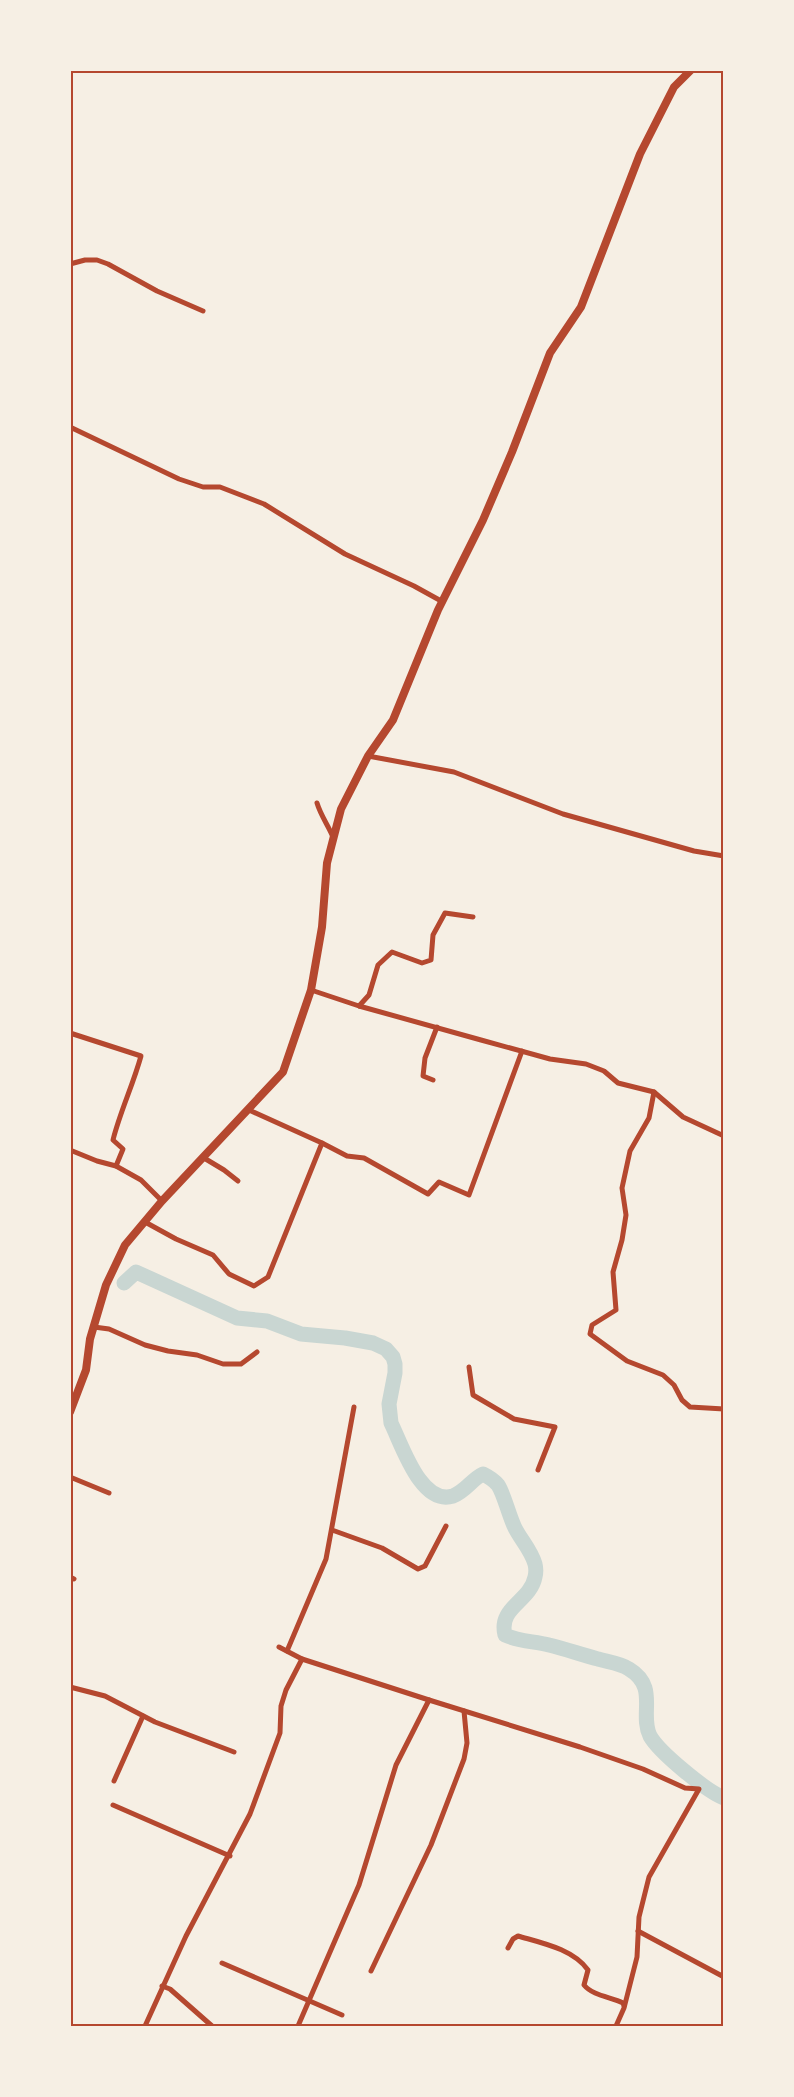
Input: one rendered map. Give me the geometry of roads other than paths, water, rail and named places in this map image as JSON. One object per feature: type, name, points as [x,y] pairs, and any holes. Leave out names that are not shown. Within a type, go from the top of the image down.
[{"type":"main road","points":[[70,1412],[87,1370],[90,1339],[106,1285],[125,1245],[283,1072],[311,990],[322,927],[327,862],[341,809],[368,756],[393,720],[442,602],[483,520],[513,452],[550,353],[581,307],[640,154],[674,87],[690,70]]},
{"type":"street","points":[[70,264],[86,260],[108,264],[203,312]]},
{"type":"street","points":[[70,427],[179,479],[203,487],[220,487],[264,504],[345,554],[414,585],[442,602]]},
{"type":"street","points":[[368,756],[454,772],[562,814],[694,851],[723,856]]},
{"type":"street","points":[[317,803],[333,839]]},
{"type":"street","points":[[359,1006],[369,995],[378,965],[392,952],[422,963],[431,960],[433,935],[445,913],[473,917]]},
{"type":"street","points":[[311,990],[359,1006],[550,1059],[586,1064],[604,1071],[618,1083],[654,1092],[683,1117],[720,1135],[723,1131]]},
{"type":"street","points":[[433,1080],[423,1076],[425,1058],[437,1028]]},
{"type":"street","points":[[70,1033],[141,1056],[132,1086],[118,1119],[113,1140],[123,1149],[116,1166]]},
{"type":"street","points":[[249,1110],[347,1156],[364,1158],[428,1194],[439,1182],[469,1195],[522,1051]]},
{"type":"street","points":[[654,1092],[649,1118],[630,1151],[622,1188],[626,1215],[613,1272],[616,1310],[592,1325],[590,1334],[627,1361],[663,1375],[674,1385],[682,1400],[690,1407],[723,1409]]},
{"type":"street","points":[[145,1222],[213,1255],[229,1274],[254,1286],[268,1277],[322,1143]]},
{"type":"street","points":[[70,1150],[116,1166],[141,1180],[162,1202]]},
{"type":"street","points":[[204,1158],[238,1181]]},
{"type":"street","points":[[94,1327],[109,1329],[146,1345],[197,1355],[223,1364],[241,1364],[257,1352]]},
{"type":"street","points":[[469,1367],[473,1395],[514,1419],[555,1427],[538,1470]]},
{"type":"street","points":[[287,1651],[326,1560],[354,1407]]},
{"type":"street","points":[[70,1477],[109,1493]]},
{"type":"street","points":[[332,1530],[382,1548],[418,1569],[425,1566],[446,1526]]},
{"type":"street","points":[[279,1647],[302,1659],[580,1747],[643,1769],[685,1788],[699,1789],[649,1877],[639,1917],[637,1957],[624,2008],[616,2026]]},
{"type":"street","points":[[145,2026],[203,1902],[230,1856],[250,1814],[280,1733],[281,1706],[286,1690],[302,1659]]},
{"type":"street","points":[[70,1687],[105,1696],[143,1716],[234,1752]]},
{"type":"street","points":[[298,2026],[359,1885],[396,1764],[429,1700]]},
{"type":"street","points":[[371,1971],[431,1845],[464,1759],[467,1743],[464,1711]]},
{"type":"street","points":[[114,1781],[143,1716]]},
{"type":"street","points":[[113,1805],[230,1856]]},
{"type":"street","points":[[638,1930],[723,1977]]},
{"type":"street","points":[[508,1948],[513,1939],[518,1936],[569,1952],[588,1970],[584,1985],[588,1989],[623,2003],[624,2008]]},
{"type":"street","points":[[222,1963],[342,2015]]},
{"type":"street","points":[[162,1986],[170,1989],[212,2026]]},
{"type":"waterway","points":[[124,1283],[136,1272],[237,1318],[267,1321],[301,1334],[373,1343],[386,1349],[393,1357],[395,1364],[389,1404],[391,1423],[407,1458],[422,1483],[431,1492],[442,1497],[453,1496],[462,1491],[483,1474],[491,1479],[500,1489],[515,1528],[533,1559],[536,1572],[532,1586],[506,1618],[505,1635],[618,1664],[629,1669],[638,1676],[646,1692],[647,1728],[655,1743],[695,1780],[724,1798]]}]
